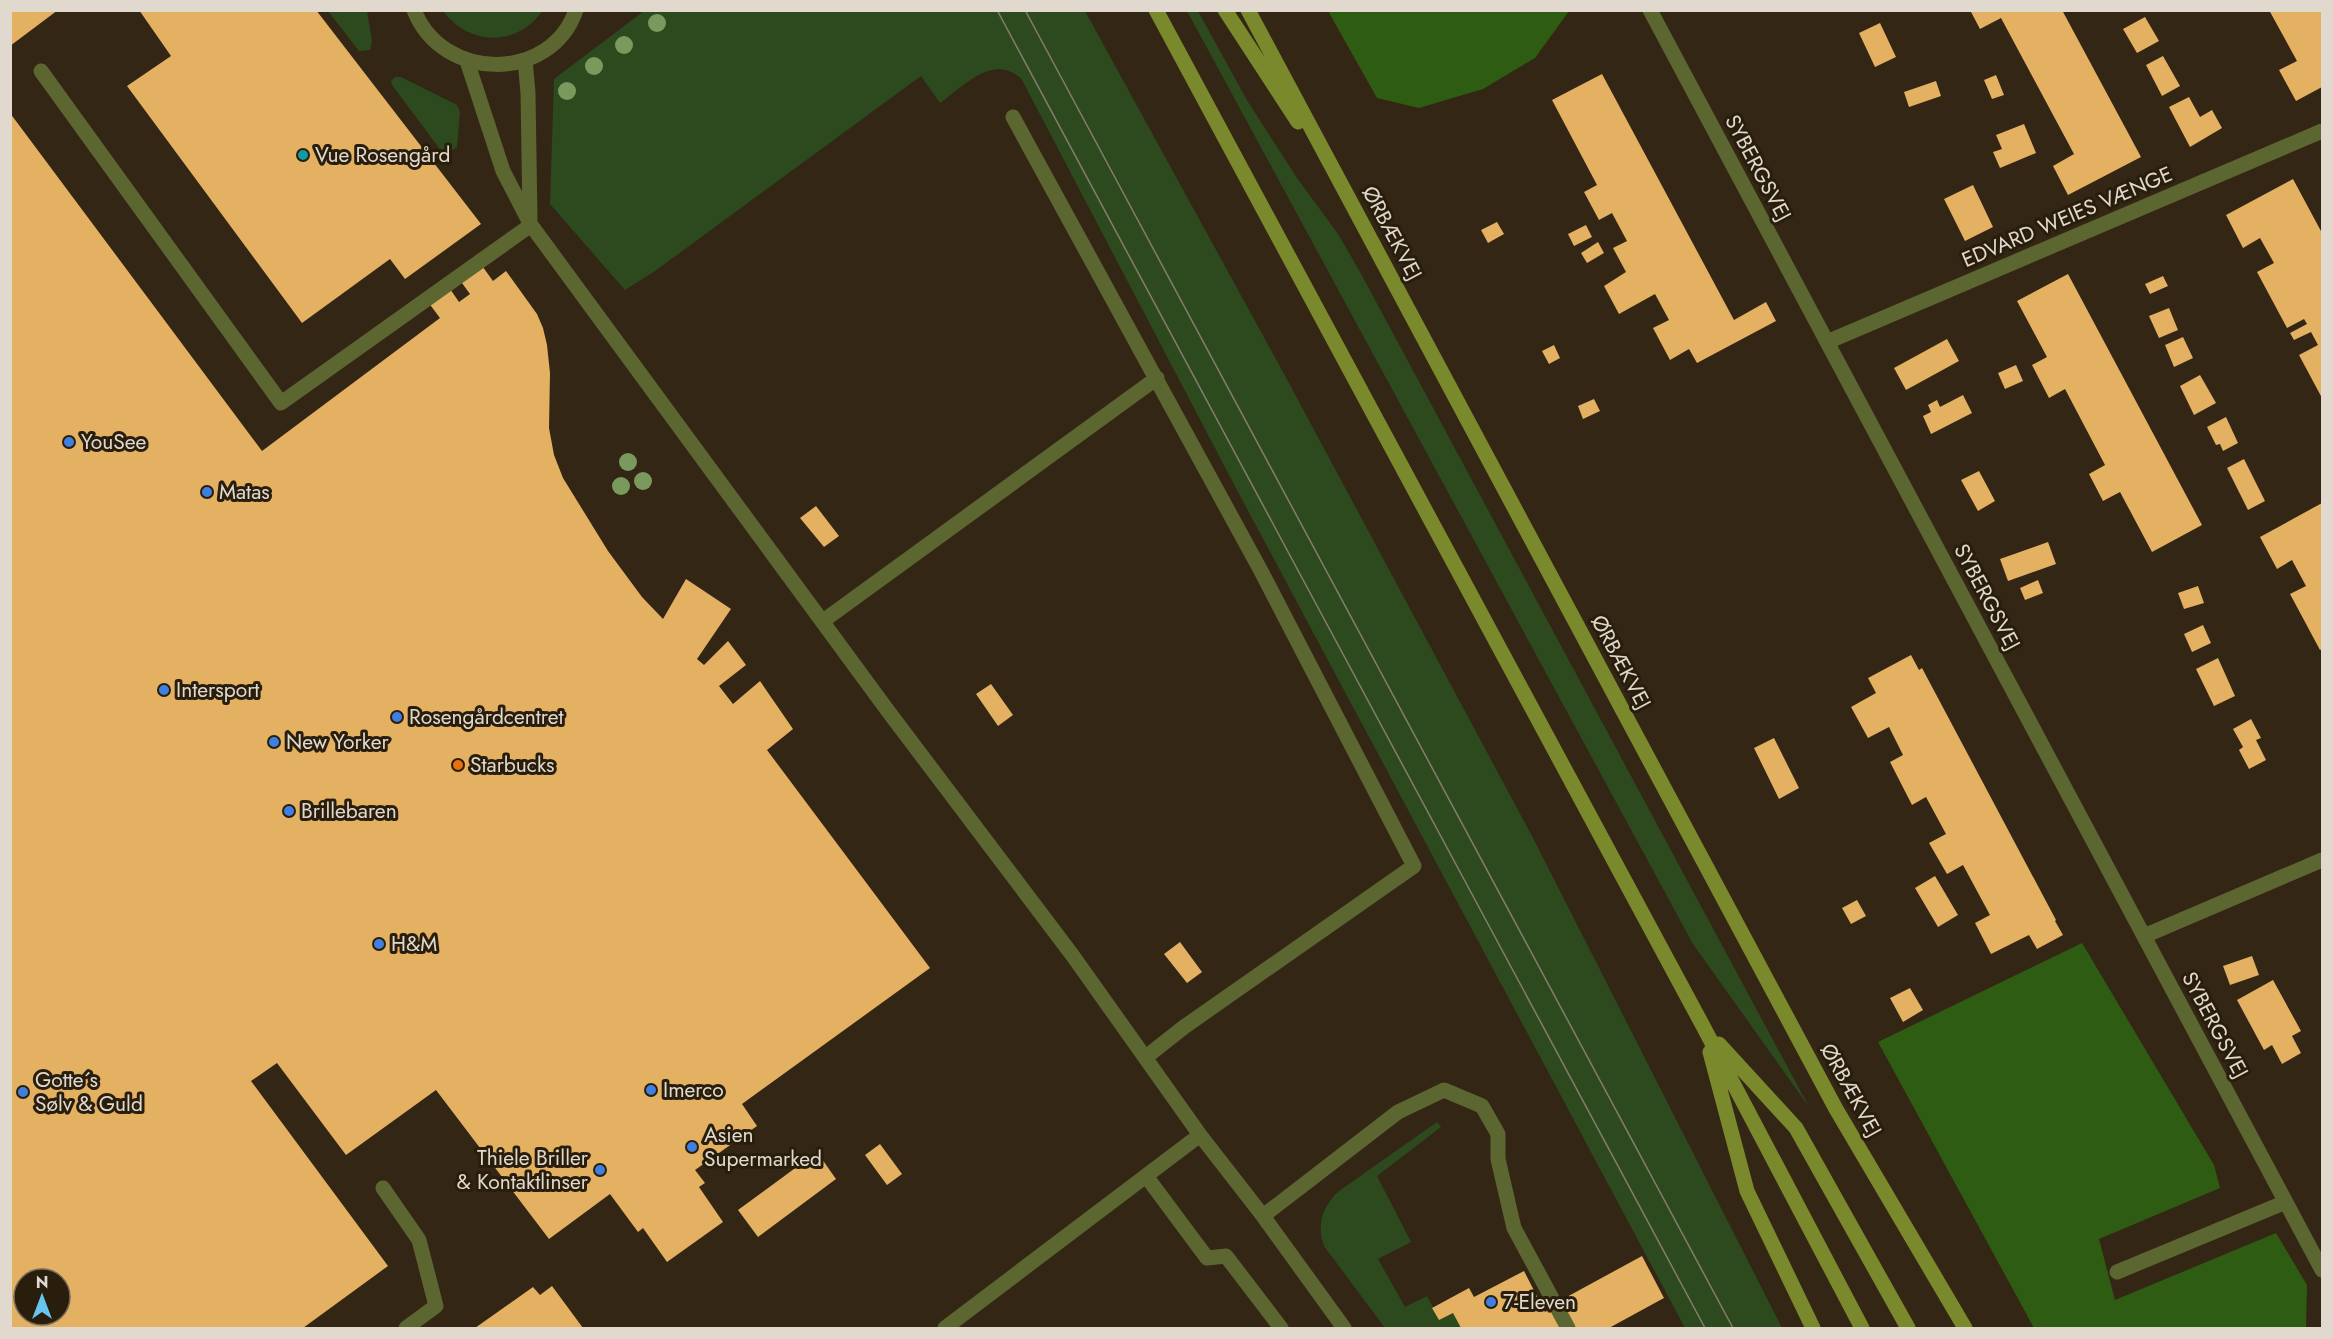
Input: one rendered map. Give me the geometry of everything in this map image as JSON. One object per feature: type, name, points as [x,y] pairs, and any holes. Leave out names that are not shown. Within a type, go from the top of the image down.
[{"type":"main road","points":[[1156,10],[1703,1026],[1862,1329]]},
{"type":"main road","points":[[1225,10],[1354,207]]},
{"type":"main road","name":"ØRBÆKVEJ","points":[[1248,10],[1836,1108],[1965,1329]]},
{"type":"main road","points":[[1703,1026],[1747,1191],[1813,1329]]},
{"type":"main road","points":[[1703,1026],[1796,1128],[1908,1329]]},
{"type":"street","points":[[414,10],[430,37],[447,51],[467,61],[486,65],[506,65],[525,60],[544,50],[561,35],[576,10]]},
{"type":"street","name":"SYBERGSVEJ","points":[[1650,10],[2322,1270]]},
{"type":"street","points":[[525,60],[531,225]]},
{"type":"street","points":[[467,61],[503,171],[531,225],[1146,1057],[1200,1135],[1263,1216],[1344,1329]]},
{"type":"street","points":[[41,71],[281,403],[531,225]]},
{"type":"street","points":[[1013,117],[1261,571],[1414,866],[1184,1027],[1146,1057]]},
{"type":"street","name":"EDVARD WEIES VÆNGE","points":[[1827,342],[2322,131]]},
{"type":"street","points":[[823,621],[1157,378]]},
{"type":"street","points":[[2144,936],[2322,860]]},
{"type":"street","points":[[1263,1216],[1398,1112],[1444,1090],[1482,1106],[1498,1134],[1498,1159],[1514,1228],[1568,1329]]},
{"type":"street","points":[[945,1329],[1200,1135]]},
{"type":"street","points":[[1146,1176],[1207,1258],[1226,1256],[1275,1326]]},
{"type":"street","points":[[383,1188],[419,1240],[436,1306],[406,1329]]},
{"type":"street","points":[[2117,1272],[2286,1202]]},
{"type":"green space","points":[[328,11],[367,11],[372,41],[370,50],[359,51]]},
{"type":"green space","points":[[443,11],[542,11],[532,23],[520,31],[493,38],[466,31],[453,23]]},
{"type":"green space","points":[[644,11],[1085,11],[1283,372],[1533,838],[1782,1328],[1685,1328],[1237,490],[1021,78],[1010,71],[1000,69],[989,71],[969,81],[940,103],[921,76],[655,271],[625,290],[550,204],[554,79]]},
{"type":"green space","points":[[1187,11],[1198,11],[1248,102],[1297,178],[1338,234],[1360,272],[1809,1107],[1693,944]]},
{"type":"green space","points":[[1328,11],[1569,11],[1535,58],[1483,89],[1419,108],[1377,98]]},
{"type":"green space","points":[[395,77],[401,77],[457,105],[460,112],[457,147],[446,154],[439,148],[392,85],[391,81]]},
{"type":"green space","points":[[2082,943],[2214,1165],[2220,1188],[2099,1239],[2115,1300],[2276,1233],[2307,1285],[2306,1328],[2034,1328],[1878,1042]]},
{"type":"green space","points":[[1437,1122],[1441,1127],[1377,1176],[1411,1242],[1378,1259],[1405,1307],[1427,1296],[1439,1319],[1453,1313],[1461,1328],[1385,1328],[1324,1246],[1321,1230],[1322,1216],[1339,1191]]},
{"type":"building","points":[[10,10],[58,10],[10,46]]},
{"type":"building","name":"Vue Rosengård","points":[[139,10],[316,10],[481,224],[405,279],[390,259],[302,323],[127,86],[171,56]]},
{"type":"building","points":[[1970,10],[2062,10],[2141,157],[2068,195],[2053,166],[2074,154],[2001,18],[1980,29]]},
{"type":"building","points":[[2269,10],[2322,10],[2322,87],[2296,101],[2279,70],[2297,61]]},
{"type":"building","points":[[2145,17],[2159,41],[2137,53],[2123,29]]},
{"type":"building","points":[[1880,23],[1896,57],[1875,67],[1859,33]]},
{"type":"building","points":[[2163,56],[2180,86],[2162,96],[2146,65]]},
{"type":"building","points":[[1602,74],[1734,320],[1766,302],[1776,321],[1697,363],[1689,349],[1670,360],[1653,328],[1669,320],[1655,294],[1619,314],[1604,286],[1626,272],[1613,248],[1627,241],[1612,213],[1599,220],[1584,192],[1597,185],[1552,100]]},
{"type":"building","points":[[1996,75],[2004,95],[1992,99],[1984,80]]},
{"type":"building","points":[[1936,81],[1941,96],[1909,107],[1904,92]]},
{"type":"building","points":[[2189,97],[2200,117],[2212,110],[2222,128],[2190,147],[2169,107]]},
{"type":"building","name":"Rosengårdcentret","points":[[10,113],[262,451],[440,318],[428,302],[448,286],[459,302],[470,294],[459,279],[480,263],[493,281],[506,271],[537,314],[543,328],[550,373],[549,428],[554,455],[563,478],[608,551],[642,597],[663,619],[686,579],[731,609],[697,659],[704,665],[728,641],[746,665],[719,686],[733,704],[760,681],[793,729],[767,750],[930,968],[742,1104],[757,1126],[695,1170],[705,1183],[699,1187],[723,1222],[667,1262],[643,1228],[638,1232],[610,1194],[549,1239],[436,1090],[346,1155],[277,1063],[251,1081],[388,1266],[303,1328],[10,1328]]},
{"type":"building","points":[[2024,124],[2036,153],[2000,168],[1993,152],[2002,149],[1996,135]]},
{"type":"building","points":[[2293,179],[2322,233],[2322,398],[2299,355],[2318,345],[2311,332],[2294,340],[2290,333],[2307,324],[2304,319],[2287,328],[2257,272],[2274,263],[2260,238],[2243,248],[2226,215]]},
{"type":"building","points":[[1973,185],[1993,227],[1965,241],[1944,199]]},
{"type":"building","points":[[1497,222],[1504,234],[1488,243],[1481,230]]},
{"type":"building","points":[[1586,225],[1592,237],[1574,246],[1568,234]]},
{"type":"building","points":[[1598,242],[1604,253],[1587,263],[1581,253]]},
{"type":"building","points":[[2068,274],[2202,525],[2152,552],[2120,492],[2103,501],[2089,474],[2105,465],[2065,389],[2049,398],[2032,365],[2047,357],[2017,301]]},
{"type":"building","points":[[2163,276],[2168,286],[2150,294],[2145,284]]},
{"type":"building","points":[[2169,308],[2178,330],[2159,338],[2149,316]]},
{"type":"building","points":[[2183,337],[2193,358],[2174,367],[2165,345]]},
{"type":"building","points":[[1947,339],[1959,361],[1906,390],[1894,368]]},
{"type":"building","points":[[1554,345],[1560,358],[1549,364],[1542,351]]},
{"type":"building","points":[[2016,365],[2023,381],[2005,389],[1998,373]]},
{"type":"building","points":[[2200,375],[2216,403],[2194,415],[2180,386]]},
{"type":"building","points":[[1963,395],[1972,413],[1931,434],[1923,416],[1931,412],[1928,405],[1937,400],[1940,407]]},
{"type":"building","points":[[1594,399],[1600,411],[1583,419],[1578,406]]},
{"type":"building","points":[[2226,417],[2238,443],[2223,451],[2220,444],[2216,445],[2207,427]]},
{"type":"building","points":[[2244,459],[2265,501],[2248,510],[2227,468]]},
{"type":"building","points":[[1979,471],[1995,501],[1978,511],[1961,480]]},
{"type":"building","points":[[2322,503],[2322,649],[2320,650],[2290,594],[2306,586],[2292,560],[2277,569],[2260,537]]},
{"type":"building","points":[[816,506],[839,536],[824,547],[800,518]]},
{"type":"building","points":[[2048,542],[2056,564],[2008,581],[2000,559]]},
{"type":"building","points":[[2038,580],[2043,593],[2025,600],[2020,588]]},
{"type":"building","points":[[2198,586],[2204,603],[2184,609],[2178,593]]},
{"type":"building","points":[[2203,625],[2211,643],[2192,652],[2184,634]]},
{"type":"building","points":[[1911,655],[1919,670],[1922,668],[2063,935],[2037,949],[2029,935],[1991,954],[1975,923],[1990,915],[1963,865],[1947,874],[1929,843],[1946,834],[1926,797],[1912,805],[1890,762],[1903,755],[1889,727],[1868,738],[1851,707],[1876,693],[1868,678]]},
{"type":"building","points":[[2218,658],[2235,696],[2214,706],[2196,669]]},
{"type":"building","points":[[991,684],[1013,715],[998,726],[976,694]]},
{"type":"building","points":[[2251,719],[2261,738],[2256,740],[2266,760],[2249,769],[2239,750],[2243,747],[2233,729]]},
{"type":"building","points":[[1774,738],[1799,788],[1779,799],[1754,748]]},
{"type":"building","points":[[1935,876],[1958,915],[1938,927],[1915,888]]},
{"type":"building","points":[[1857,900],[1866,916],[1851,924],[1842,908]]},
{"type":"building","points":[[1180,942],[1202,972],[1187,983],[1164,954]]},
{"type":"building","points":[[2252,956],[2259,975],[2230,985],[2223,966]]},
{"type":"building","points":[[2273,980],[2301,1031],[2292,1036],[2301,1053],[2282,1064],[2272,1045],[2264,1050],[2237,1000]]},
{"type":"building","points":[[1910,988],[1923,1010],[1903,1022],[1890,998]]},
{"type":"building","points":[[880,1144],[902,1174],[887,1185],[865,1155]]},
{"type":"building","points":[[817,1152],[836,1179],[758,1237],[738,1210]]},
{"type":"building","points":[[1642,1256],[1664,1298],[1609,1328],[1461,1328],[1453,1313],[1439,1320],[1432,1308],[1469,1288],[1474,1297],[1524,1271],[1545,1312],[1564,1302],[1563,1299]]},
{"type":"building","points":[[552,1286],[583,1328],[475,1328],[533,1287],[540,1295]]},
{"type":"tram line","points":[[997,10],[1705,1328]]},
{"type":"tram line","points":[[1025,10],[1733,1328]]},
{"type":"place","name":"Vue Rosengård","points":[[303,155]]},
{"type":"place","name":"YouSee","points":[[69,442]]},
{"type":"place","name":"Matas","points":[[207,492]]},
{"type":"place","name":"Intersport","points":[[164,690]]},
{"type":"place","name":"Rosengårdcentret","points":[[397,717]]},
{"type":"place","name":"New Yorker","points":[[274,742]]},
{"type":"place","name":"Starbucks","points":[[458,765]]},
{"type":"place","name":"Brillebaren","points":[[289,811]]},
{"type":"place","name":"H&M","points":[[379,944]]},
{"type":"place","name":"Imerco","points":[[651,1090]]},
{"type":"place","name":"Gotte´s Sølv & Guld","points":[[23,1092]]},
{"type":"place","name":"Asien Supermarked","points":[[692,1147]]},
{"type":"place","name":"Thiele Briller & Kontaktlinser","points":[[600,1170]]},
{"type":"place","name":"7-Eleven","points":[[1491,1302]]}]
